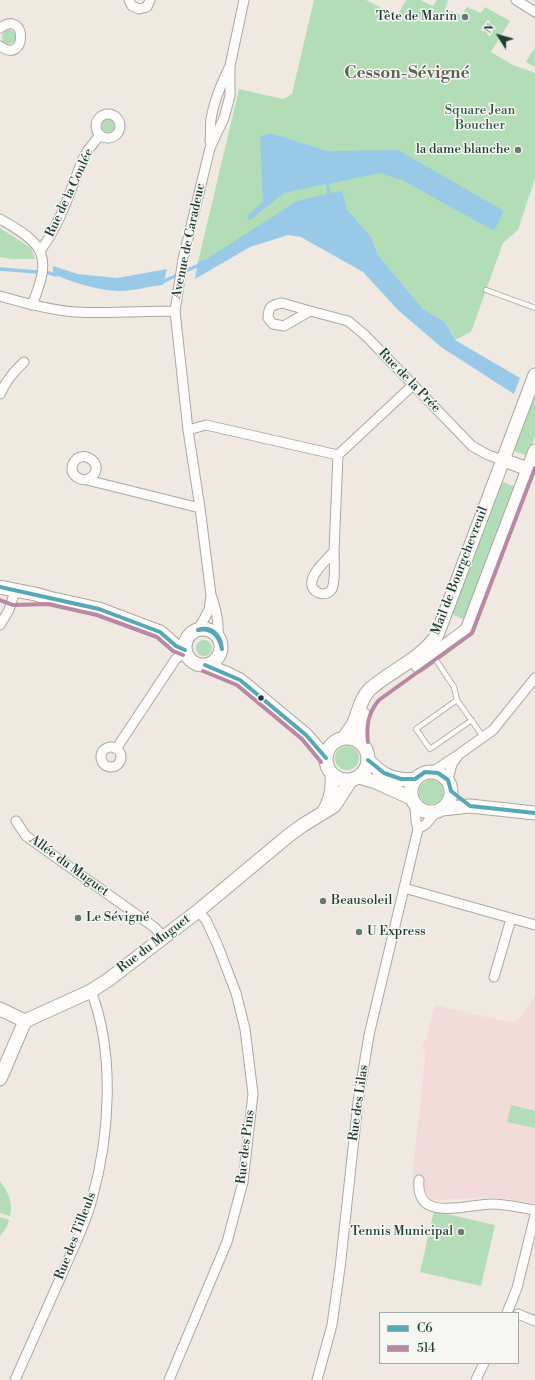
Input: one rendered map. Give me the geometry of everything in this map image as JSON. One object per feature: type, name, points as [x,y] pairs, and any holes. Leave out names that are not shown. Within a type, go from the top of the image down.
[{"type":"main road","name":"Mail de Bourgchevreuil","points":[[339,739],[352,726],[365,694],[380,681],[425,650],[437,634],[535,375]]},
{"type":"main road","name":"Mail de Bourgchevreuil","points":[[362,743],[360,734],[361,722],[363,714],[370,701],[467,630],[532,470],[535,451]]},
{"type":"main road","points":[[503,460],[532,470]]},
{"type":"main road","points":[[0,587],[14,595]]},
{"type":"main road","points":[[0,594],[49,598],[99,609],[160,632],[176,646],[186,651],[194,663],[205,665],[240,680],[306,735],[326,758]]},
{"type":"main road","points":[[160,632],[194,632],[209,630],[220,642],[228,664],[240,680]]},
{"type":"main road","points":[[186,651],[186,641],[194,632]]},
{"type":"main road","points":[[205,665],[217,660],[219,656],[220,642]]},
{"type":"main road","points":[[306,735],[322,741],[354,738],[362,743],[367,751],[368,760],[365,770],[355,778]]},
{"type":"main road","points":[[339,739],[328,749],[326,758],[327,767],[332,774],[341,779],[355,778],[376,782],[413,802],[425,812],[470,806],[535,813]]},
{"type":"main road","points":[[368,760],[380,772],[389,777],[400,780],[415,779]]},
{"type":"main road","points":[[413,802],[412,785],[415,779],[419,775],[432,772],[443,776],[450,786],[470,806]]},
{"type":"main road","points":[[324,813],[331,798],[332,774]]},
{"type":"main road","name":"Rue du Muguet","points":[[25,1021],[91,991],[108,980],[198,911],[288,836],[334,806],[355,778]]},
{"type":"main road","points":[[439,811],[449,801],[450,786]]},
{"type":"main road","points":[[0,1009],[25,1021],[0,1079]]},
{"type":"street","points":[[129,0],[132,6],[139,9],[147,7],[150,0]]},
{"type":"street","name":"Avenue de Caradeuc","points":[[220,642],[215,606],[211,595],[188,430],[175,311],[183,259],[210,148],[224,118],[230,96],[230,66],[244,0]]},
{"type":"street","points":[[516,0],[535,12]]},
{"type":"street","points":[[0,28],[6,25],[16,26],[20,31],[22,38],[14,49],[7,50],[0,46]]},
{"type":"street","name":"Avenue de Caradeuc","points":[[210,148],[211,121],[214,104],[219,88],[230,66]]},
{"type":"street","name":"Rue de la Coulée","points":[[40,251],[50,238],[58,223],[83,159],[100,135]]},
{"type":"street","name":"Rue de la Coulée","points":[[0,219],[29,238],[36,244],[40,251],[42,264],[41,281],[32,305]]},
{"type":"street","points":[[0,296],[32,305],[73,312],[95,313],[175,311]]},
{"type":"street","name":"Rue de la Prée","points":[[310,311],[348,321],[365,335],[472,446],[488,455],[503,460]]},
{"type":"street","points":[[0,394],[14,371],[24,362]]},
{"type":"street","points":[[334,551],[338,455],[413,385]]},
{"type":"street","points":[[188,430],[206,425],[338,455]]},
{"type":"street","points":[[87,480],[200,508]]},
{"type":"street","points":[[0,625],[9,610],[14,595]]},
{"type":"street","name":"Avenue de Caradeuc","points":[[194,632],[209,610],[211,595]]},
{"type":"street","points":[[116,750],[175,660],[186,651]]},
{"type":"street","points":[[432,772],[484,738],[501,722],[535,678]]},
{"type":"street","points":[[450,786],[452,764],[458,755]]},
{"type":"street","name":"Rue des Lilas","points":[[317,1380],[332,1325],[340,1268],[358,1102],[369,1035],[418,829],[413,802]]},
{"type":"street","points":[[418,829],[426,824],[439,811]]},
{"type":"street","name":"Allée du Muguet","points":[[16,821],[26,836],[154,927],[164,937]]},
{"type":"street","points":[[404,888],[535,925]]},
{"type":"street","name":"Rue des Pins","points":[[169,1380],[227,1242],[243,1182],[253,1094],[245,1029],[236,993],[206,920],[198,911]]},
{"type":"street","points":[[494,977],[511,919]]},
{"type":"street","name":"Rue des Tilleuls","points":[[15,1380],[82,1227],[92,1200],[99,1173],[107,1100],[106,1064],[96,1003],[91,991]]},
{"type":"street","points":[[419,1180],[418,1188],[422,1198],[426,1203],[441,1210],[492,1204],[535,1210]]},
{"type":"street","points":[[510,1312],[535,1215]]},
{"type":"street","points":[[519,1314],[535,1320]]},
{"type":"street","points":[[476,1380],[484,1364]]},
{"type":"lane","points":[[486,290],[535,308]]},
{"type":"lane","points":[[433,655],[454,687],[457,700],[484,738]]},
{"type":"lane","points":[[457,700],[416,729],[430,749],[472,720]]},
{"type":"shaded area","points":[[535,995],[535,1204],[488,1197],[440,1200],[432,1199],[426,1193],[423,1186],[424,1181],[412,1178],[426,1051],[422,1047],[423,1042],[426,1040],[435,1005],[512,1023],[517,1021]]},
{"type":"green space","name":"Square Jean Boucher","points":[[314,0],[366,0],[397,16],[406,0],[420,0],[433,6],[437,0],[448,0],[445,9],[461,15],[467,7],[481,13],[485,7],[510,21],[491,52],[513,65],[535,73],[535,178],[518,230],[503,243],[471,332],[455,340],[445,322],[423,309],[378,255],[371,237],[347,209],[198,262],[239,89],[283,99],[292,94]]},
{"type":"green space","points":[[6,30],[12,30],[16,34],[16,40],[12,44],[6,44],[2,40],[2,34]]},
{"type":"green space","points":[[535,47],[535,67],[526,62]]},
{"type":"green space","points":[[108,118],[113,120],[115,125],[113,130],[108,132],[103,130],[101,125],[103,120]]},
{"type":"green space","points":[[0,228],[31,248],[35,259],[12,259],[0,257]]},
{"type":"green space","points":[[533,395],[535,396],[535,436],[528,456],[514,451]]},
{"type":"green space","points":[[500,481],[516,487],[466,620],[451,614]]},
{"type":"green space","points":[[204,640],[210,642],[212,648],[210,654],[204,656],[198,654],[196,648],[198,642]]},
{"type":"green space","points":[[347,746],[356,749],[359,758],[356,767],[347,770],[338,767],[335,758],[338,749]]},
{"type":"green space","points":[[431,780],[440,783],[443,792],[440,801],[431,804],[422,801],[419,792],[422,783]]},
{"type":"green space","points":[[511,1105],[535,1111],[535,1128],[507,1122]]},
{"type":"green space","points":[[0,1181],[9,1197],[11,1207],[10,1216],[0,1213]]},
{"type":"green space","points":[[434,1211],[495,1225],[481,1286],[420,1272]]},
{"type":"green space","points":[[0,1217],[9,1221],[0,1236]]},
{"type":"water","points":[[270,133],[327,151],[398,150],[504,211],[494,231],[402,180],[379,173],[329,184],[331,193],[342,191],[347,209],[371,237],[378,255],[423,309],[445,322],[455,340],[520,378],[514,394],[441,347],[398,310],[363,272],[301,237],[288,235],[250,247],[195,279],[198,262],[208,258],[297,201],[327,194],[326,184],[284,193],[249,221],[247,216],[263,202],[260,137]]},
{"type":"water","points":[[53,266],[78,274],[117,278],[167,269],[163,285],[127,291],[117,291],[76,283],[53,274]]},
{"type":"waterway","points":[[160,283],[201,264]]},
{"type":"waterway","points":[[0,269],[49,273],[56,275]]},
{"type":"transit line","name":"514","points":[[368,742],[367,731],[370,715],[379,700],[472,633],[535,468]]},
{"type":"transit line","name":"C6","points":[[0,587],[99,609],[160,632],[176,646],[185,650]]},
{"type":"transit line","name":"514","points":[[0,600],[13,605],[48,604],[97,615],[157,637],[173,651],[183,655]]},
{"type":"transit line","name":"C6","points":[[198,630],[203,629],[211,631],[217,636],[222,649]]},
{"type":"transit line","name":"C6","points":[[198,630],[208,629],[215,633],[220,640],[222,649]]},
{"type":"transit line","name":"C6","points":[[205,665],[240,680],[306,735],[326,758]]},
{"type":"transit line","name":"514","points":[[203,671],[237,685],[302,739],[321,762]]},
{"type":"transit line","name":"C6","points":[[368,760],[384,773],[401,779],[415,779],[425,772],[438,773],[448,780],[451,791],[470,806],[535,813]]},
{"type":"place","name":"Tête de Marin","points":[[465,17]]},
{"type":"place","name":"la dame blanche","points":[[518,150]]},
{"type":"place","name":"Beausoleil","points":[[323,901]]},
{"type":"place","name":"Le Sévigné","points":[[78,918]]},
{"type":"place","name":"U Express","points":[[359,932]]},
{"type":"place","name":"Tennis Municipal","points":[[461,1232]]},
{"type":"district","name":"Cesson-Sévigné","points":[[407,74]]}]
